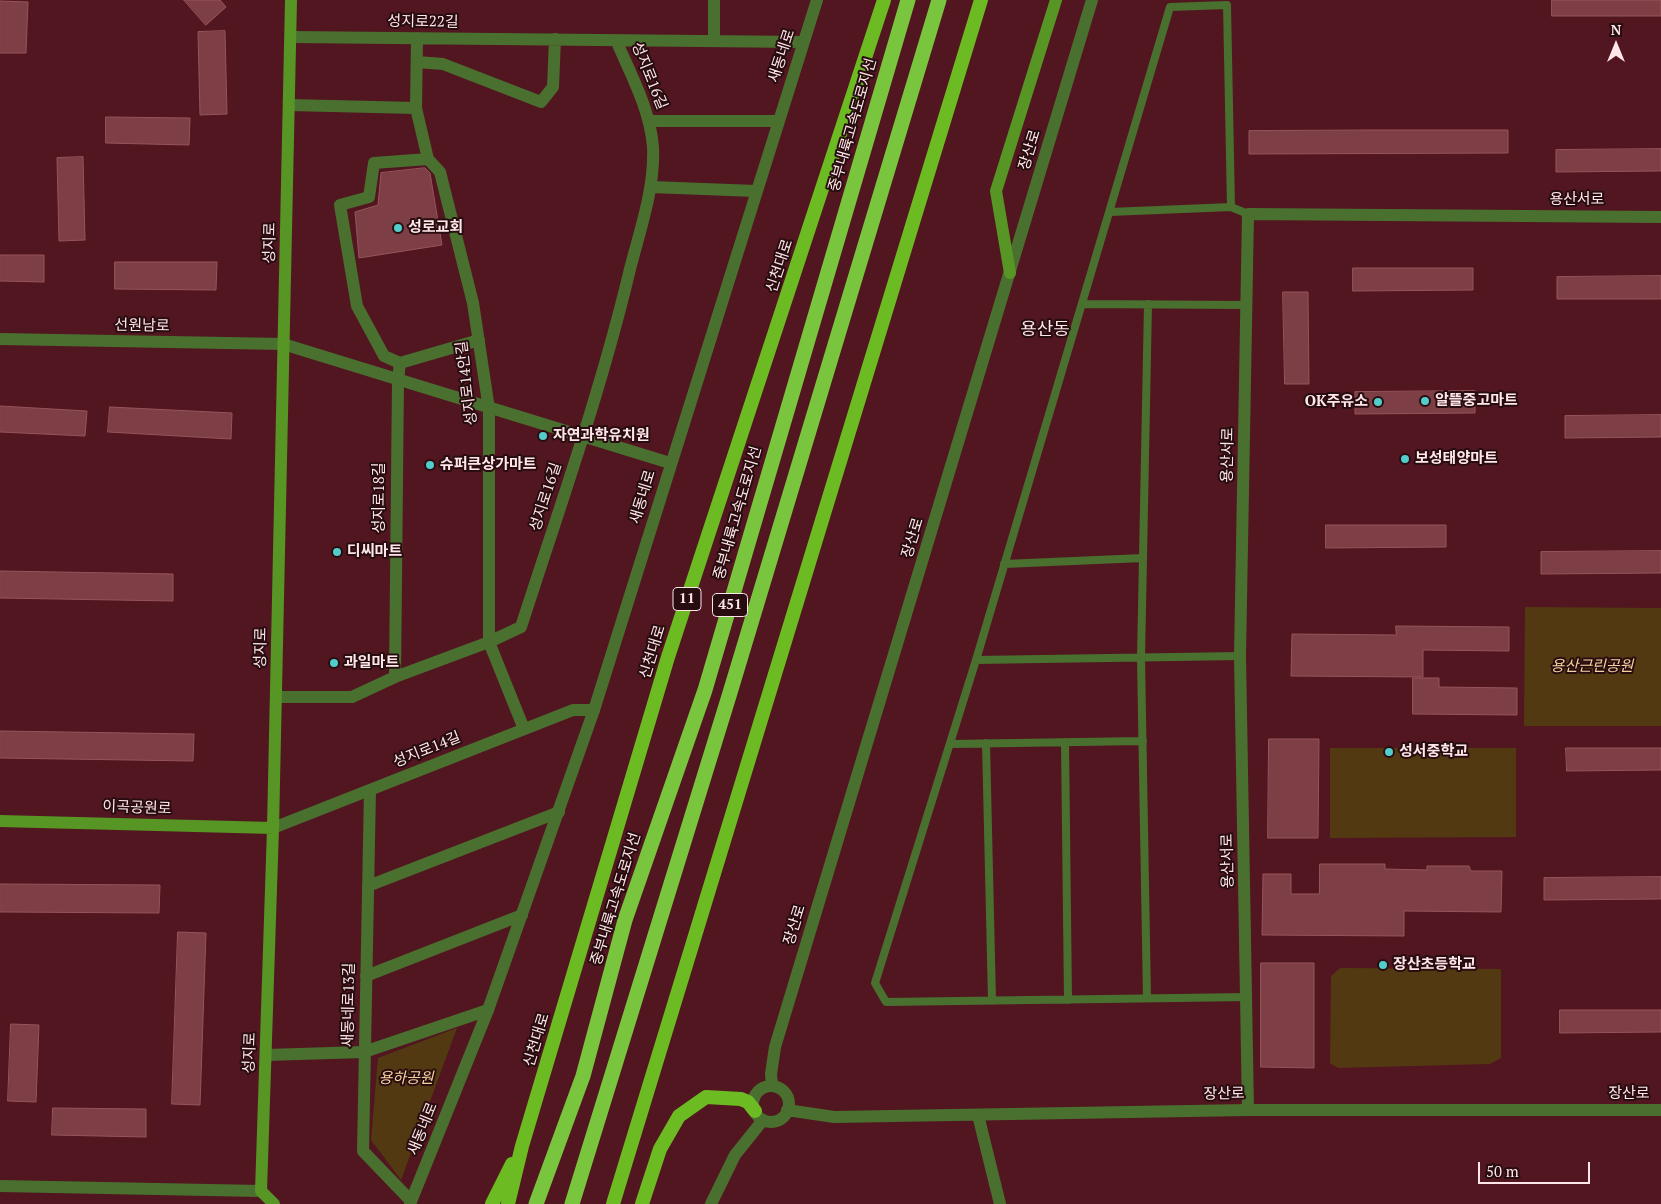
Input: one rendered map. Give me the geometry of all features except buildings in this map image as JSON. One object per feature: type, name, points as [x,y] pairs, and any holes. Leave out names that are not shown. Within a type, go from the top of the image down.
[{"type":"highway","name":"신천대로","points":[[508,1204],[522,1146],[668,658],[884,0]]},
{"type":"highway","name":"중부내륙고속도로지선","points":[[536,1204],[583,1076],[625,920],[704,690],[908,0]]},
{"type":"highway","name":"451","points":[[572,1204],[729,696],[939,0]]},
{"type":"highway","points":[[613,1204],[981,0]]},
{"type":"highway","points":[[642,1204],[660,1149],[679,1116],[706,1097],[741,1099],[748,1102],[759,1115]]},
{"type":"highway","points":[[492,1204],[522,1146]]},
{"type":"main road","name":"성지로","points":[[262,1192],[273,828],[291,0]]},
{"type":"main road","points":[[1010,273],[996,191],[1056,0]]},
{"type":"main road","name":"이곡공원로","points":[[0,821],[273,828]]},
{"type":"main road","points":[[262,1192],[274,1204]]},
{"type":"street","points":[[714,0],[714,42]]},
{"type":"street","name":"새동네로","points":[[410,1203],[488,1010],[594,710],[670,463],[817,0]]},
{"type":"street","name":"장산로","points":[[772,1086],[771,1074],[775,1047],[1092,0]]},
{"type":"street","name":"성지로22길","points":[[291,37],[803,42]]},
{"type":"street","name":"성지로14안길","points":[[417,38],[416,108],[428,158],[440,172],[473,303],[489,409],[489,642],[524,729]]},
{"type":"street","points":[[417,62],[443,64],[541,102],[553,87],[555,40]]},
{"type":"street","name":"성지로16길","points":[[276,697],[352,696],[395,677],[521,628],[583,437],[620,312],[650,187],[653,149],[650,121],[616,40]]},
{"type":"street","points":[[289,105],[416,108]]},
{"type":"street","points":[[650,121],[778,121]]},
{"type":"street","points":[[428,158],[374,163],[369,197],[340,205],[357,306],[384,356],[400,363],[479,340]]},
{"type":"street","points":[[650,187],[756,191]]},
{"type":"street","name":"용산서로","points":[[1248,1110],[1248,997],[1240,656],[1248,214],[1661,217]]},
{"type":"street","name":"선원남로","points":[[0,339],[284,344]]},
{"type":"street","points":[[284,344],[489,409],[670,463]]},
{"type":"street","name":"성지로18길","points":[[395,677],[398,380],[400,363]]},
{"type":"street","name":"성지로14길","points":[[273,828],[573,710],[594,710]]},
{"type":"street","name":"새동네로13길","points":[[370,790],[363,1151],[410,1203]]},
{"type":"street","points":[[368,886],[559,812]]},
{"type":"street","points":[[366,976],[522,915]]},
{"type":"street","points":[[266,1055],[364,1052],[488,1010]]},
{"type":"street","points":[[772,1086],[777,1087],[786,1094],[789,1105],[787,1110],[784,1115],[775,1121],[759,1115],[753,1105],[756,1093],[760,1089],[772,1086]]},
{"type":"street","name":"장산로","points":[[787,1110],[834,1117],[1248,1110],[1661,1110]]},
{"type":"street","points":[[711,1204],[759,1115]]},
{"type":"street","points":[[978,1115],[1000,1204]]},
{"type":"street","points":[[0,1186],[262,1192]]},
{"type":"lane","points":[[1231,207],[1227,5],[1170,7],[976,660],[875,982],[886,1002],[1248,997]]},
{"type":"lane","points":[[1110,212],[1231,207],[1248,214]]},
{"type":"lane","points":[[1082,304],[1247,305]]},
{"type":"lane","points":[[1147,998],[1141,658],[1148,304]]},
{"type":"lane","points":[[1004,564],[1143,558]]},
{"type":"lane","points":[[976,660],[1240,656]]},
{"type":"lane","points":[[950,744],[1143,741]]},
{"type":"lane","points":[[1065,742],[1068,1000]]},
{"type":"lane","points":[[986,743],[992,1001]]},
{"type":"green space","name":"용산근린공원","points":[[1525,607],[1661,608],[1661,726],[1524,726]]},
{"type":"green space","points":[[1330,748],[1516,748],[1516,837],[1330,838]]},
{"type":"green space","points":[[1340,968],[1501,969],[1501,1058],[1490,1064],[1338,1068],[1330,1063],[1331,976]]},
{"type":"green space","name":"용하공원","points":[[457,1028],[401,1180],[371,1140],[378,1058]]},
{"type":"place","name":"성로교회","points":[[398,228]]},
{"type":"place","name":"알뜰중고마트","points":[[1425,401]]},
{"type":"place","name":"OK주유소","points":[[1378,402]]},
{"type":"place","name":"자연과학유치원","points":[[543,436]]},
{"type":"place","name":"보성태양마트","points":[[1405,459]]},
{"type":"place","name":"슈퍼큰상가마트","points":[[430,465]]},
{"type":"place","name":"디씨마트","points":[[337,552]]},
{"type":"place","name":"과일마트","points":[[334,663]]},
{"type":"place","name":"성서중학교","points":[[1389,752]]},
{"type":"place","name":"장산초등학교","points":[[1383,965]]},
{"type":"district","name":"용산동","points":[[1045,330]]}]
